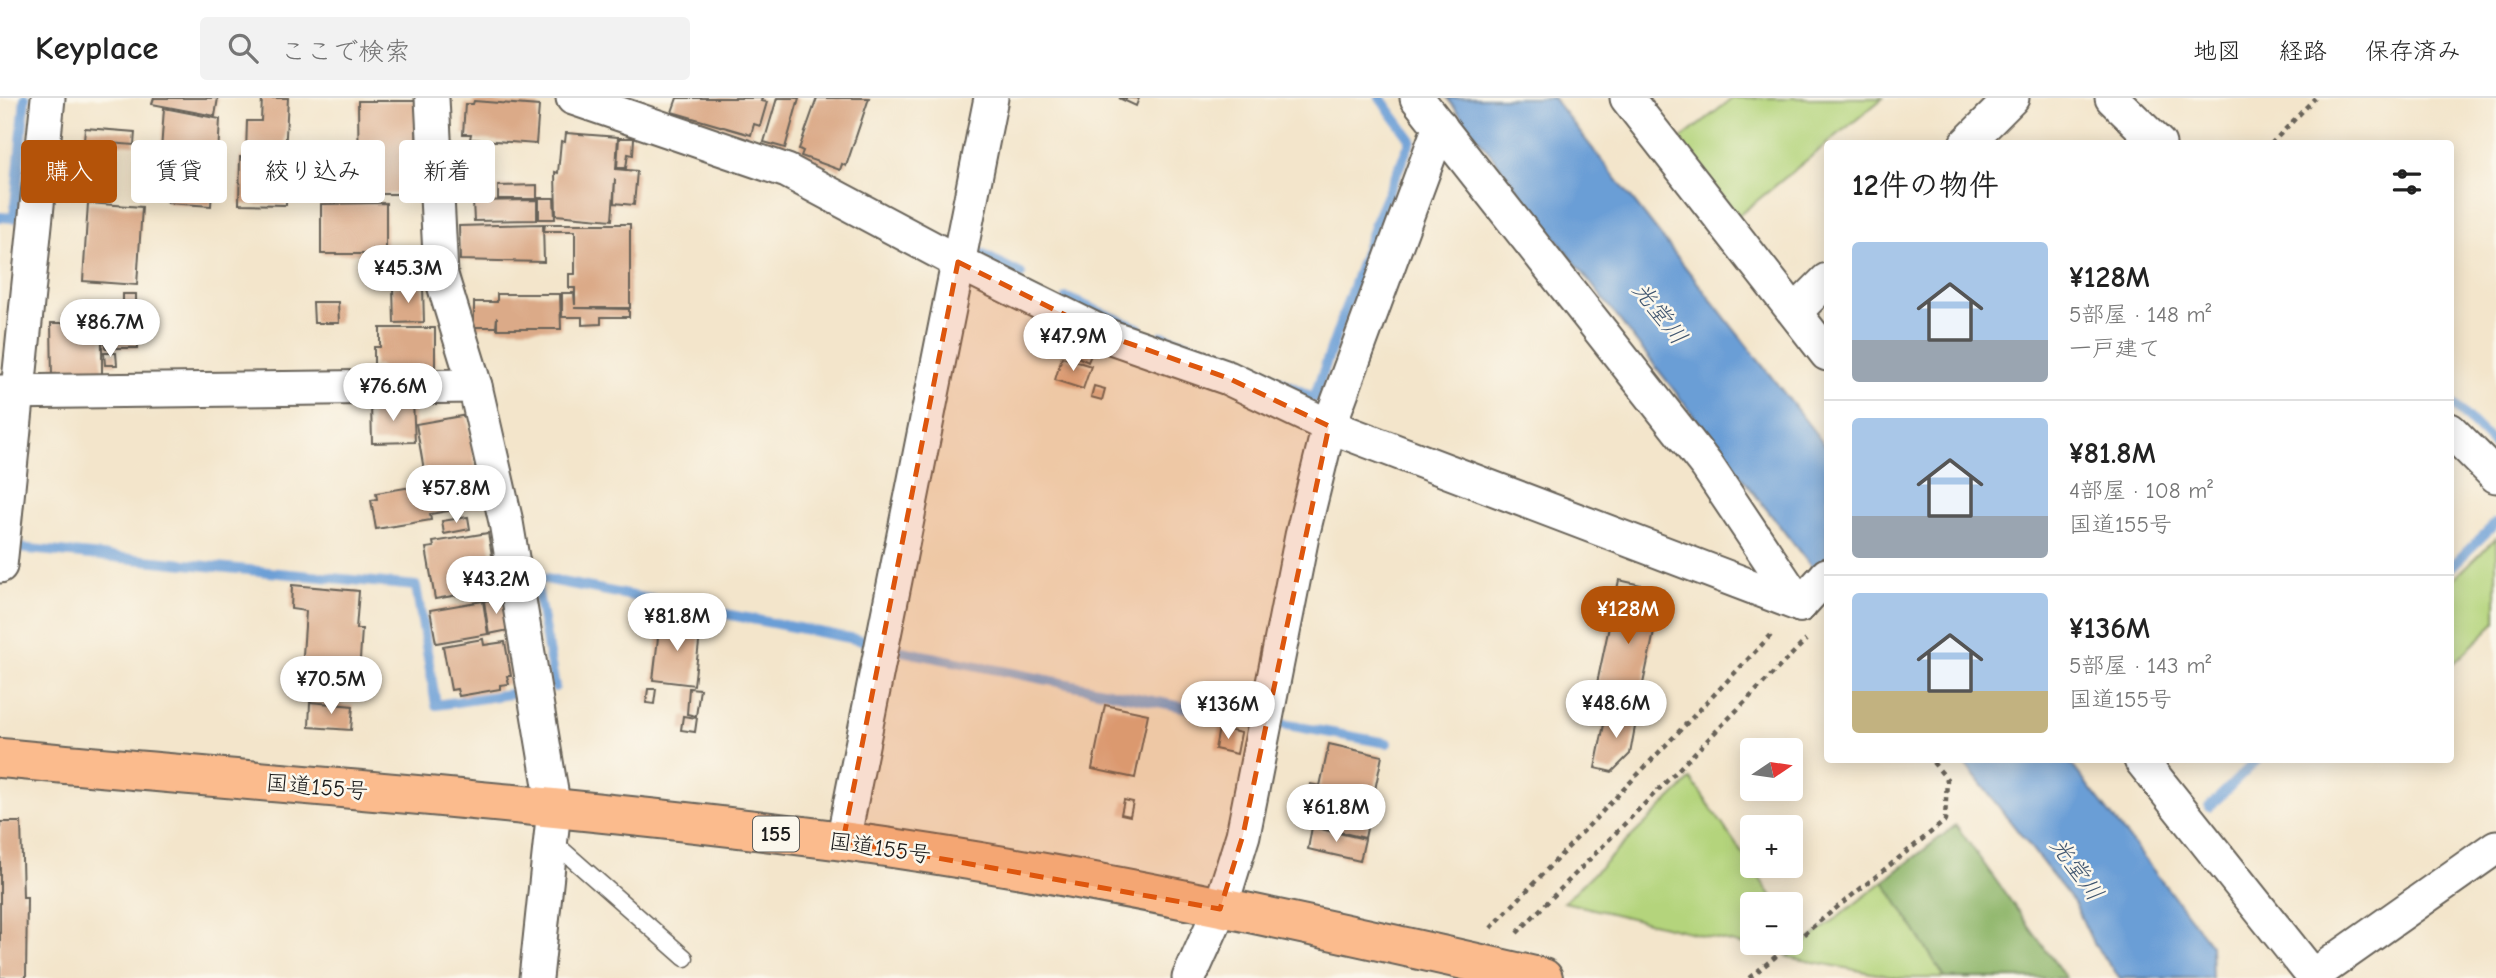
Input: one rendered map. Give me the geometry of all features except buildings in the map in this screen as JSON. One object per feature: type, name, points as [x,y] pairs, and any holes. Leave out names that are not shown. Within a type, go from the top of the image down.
[{"type":"highway","name":"国道155号","points":[[0,758],[552,825],[843,841],[1030,870],[1220,909],[1464,967],[1543,978]]},
{"type":"street","points":[[0,566],[9,393],[48,98]]},
{"type":"street","points":[[432,98],[441,275],[475,386],[506,522],[552,825],[536,978]]},
{"type":"street","points":[[573,98],[787,171],[958,262],[1108,336],[1228,378],[1329,426],[1812,592]]},
{"type":"street","points":[[843,841],[991,98]]},
{"type":"street","points":[[1417,98],[1707,466],[1812,592]]},
{"type":"street","points":[[1627,98],[1824,350]]},
{"type":"street","points":[[2112,98],[2155,140]]},
{"type":"street","points":[[1970,140],[2006,99]]},
{"type":"street","points":[[1189,978],[1220,909],[1243,835],[1302,536],[1329,426],[1440,126]]},
{"type":"street","points":[[1795,312],[1824,283]]},
{"type":"street","points":[[9,393],[475,386]]},
{"type":"street","points":[[2454,434],[2496,475]]},
{"type":"street","points":[[2143,763],[2313,976],[2496,847]]},
{"type":"lane","points":[[552,825],[685,958]]},
{"type":"path","points":[[2275,140],[2315,98]]},
{"type":"path","points":[[1464,967],[1812,592]]},
{"type":"path","points":[[1464,967],[1809,636]]},
{"type":"path","points":[[1749,978],[1945,821],[1947,779],[1934,763]]},
{"type":"highlighted area","points":[[958,262],[1108,336],[1228,378],[1329,426],[1243,835],[1220,909],[843,841]]},
{"type":"green space","points":[[1733,98],[1883,98],[1831,140],[1824,140],[1824,146],[1738,216],[1677,142]]},
{"type":"green space","points":[[2496,538],[2496,622],[2454,663],[2454,579]]},
{"type":"green space","points":[[1691,779],[1740,850],[1740,878],[1759,878],[1769,892],[1740,892],[1740,944],[1564,902]]},
{"type":"green space","points":[[1956,825],[2066,978],[1945,978],[1884,881]]},
{"type":"green space","points":[[1884,881],[1945,978],[1898,978],[1787,957],[1803,955],[1803,944]]},
{"type":"water","name":"光堂川","points":[[1447,98],[1553,98],[1824,444],[1824,583]]},
{"type":"water","name":"光堂川","points":[[1964,763],[2070,763],[2211,945],[2212,978],[2120,978],[2093,943],[2075,904]]},
{"type":"waterway","points":[[0,217],[14,218],[25,98]]},
{"type":"waterway","points":[[1162,336],[1234,358],[1314,398],[1377,218],[1411,140],[1380,98]]},
{"type":"waterway","points":[[979,253],[1021,274]]},
{"type":"waterway","points":[[1067,298],[1138,328]]},
{"type":"waterway","points":[[2454,405],[2496,447]]},
{"type":"waterway","points":[[2454,564],[2496,523]]},
{"type":"waterway","points":[[18,548],[416,586],[436,705],[517,693]]},
{"type":"waterway","points":[[555,687],[535,577],[865,641]]},
{"type":"waterway","points":[[897,650],[1248,720]]},
{"type":"waterway","points":[[1282,724],[1387,743]]},
{"type":"waterway","points":[[2209,807],[2254,763]]}]
